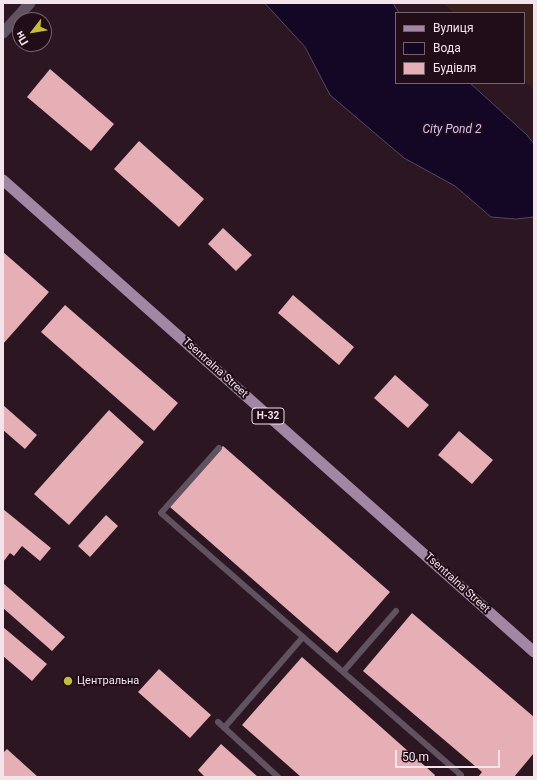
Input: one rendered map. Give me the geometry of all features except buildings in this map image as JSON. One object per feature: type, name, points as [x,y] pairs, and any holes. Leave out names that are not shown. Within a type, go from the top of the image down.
[{"type":"main road","name":"Tsentralna Street","points":[[3,180],[534,652]]},
{"type":"street","points":[[3,33],[30,3]]},
{"type":"lane","points":[[219,448],[161,513],[461,775],[459,777]]},
{"type":"lane","points":[[343,672],[396,611]]},
{"type":"lane","points":[[224,728],[304,637]]},
{"type":"lane","points":[[218,722],[278,777]]},
{"type":"shaded area","points":[[443,3],[534,3],[534,90],[525,81],[525,12],[453,12]]},
{"type":"water","name":"City Pond 2","points":[[265,3],[393,3],[398,12],[395,12],[395,84],[471,84],[527,135],[534,144],[534,217],[516,219],[491,217],[455,186],[404,158],[330,95],[305,47]]},
{"type":"place","name":"Центральна","points":[[68,681]]}]
